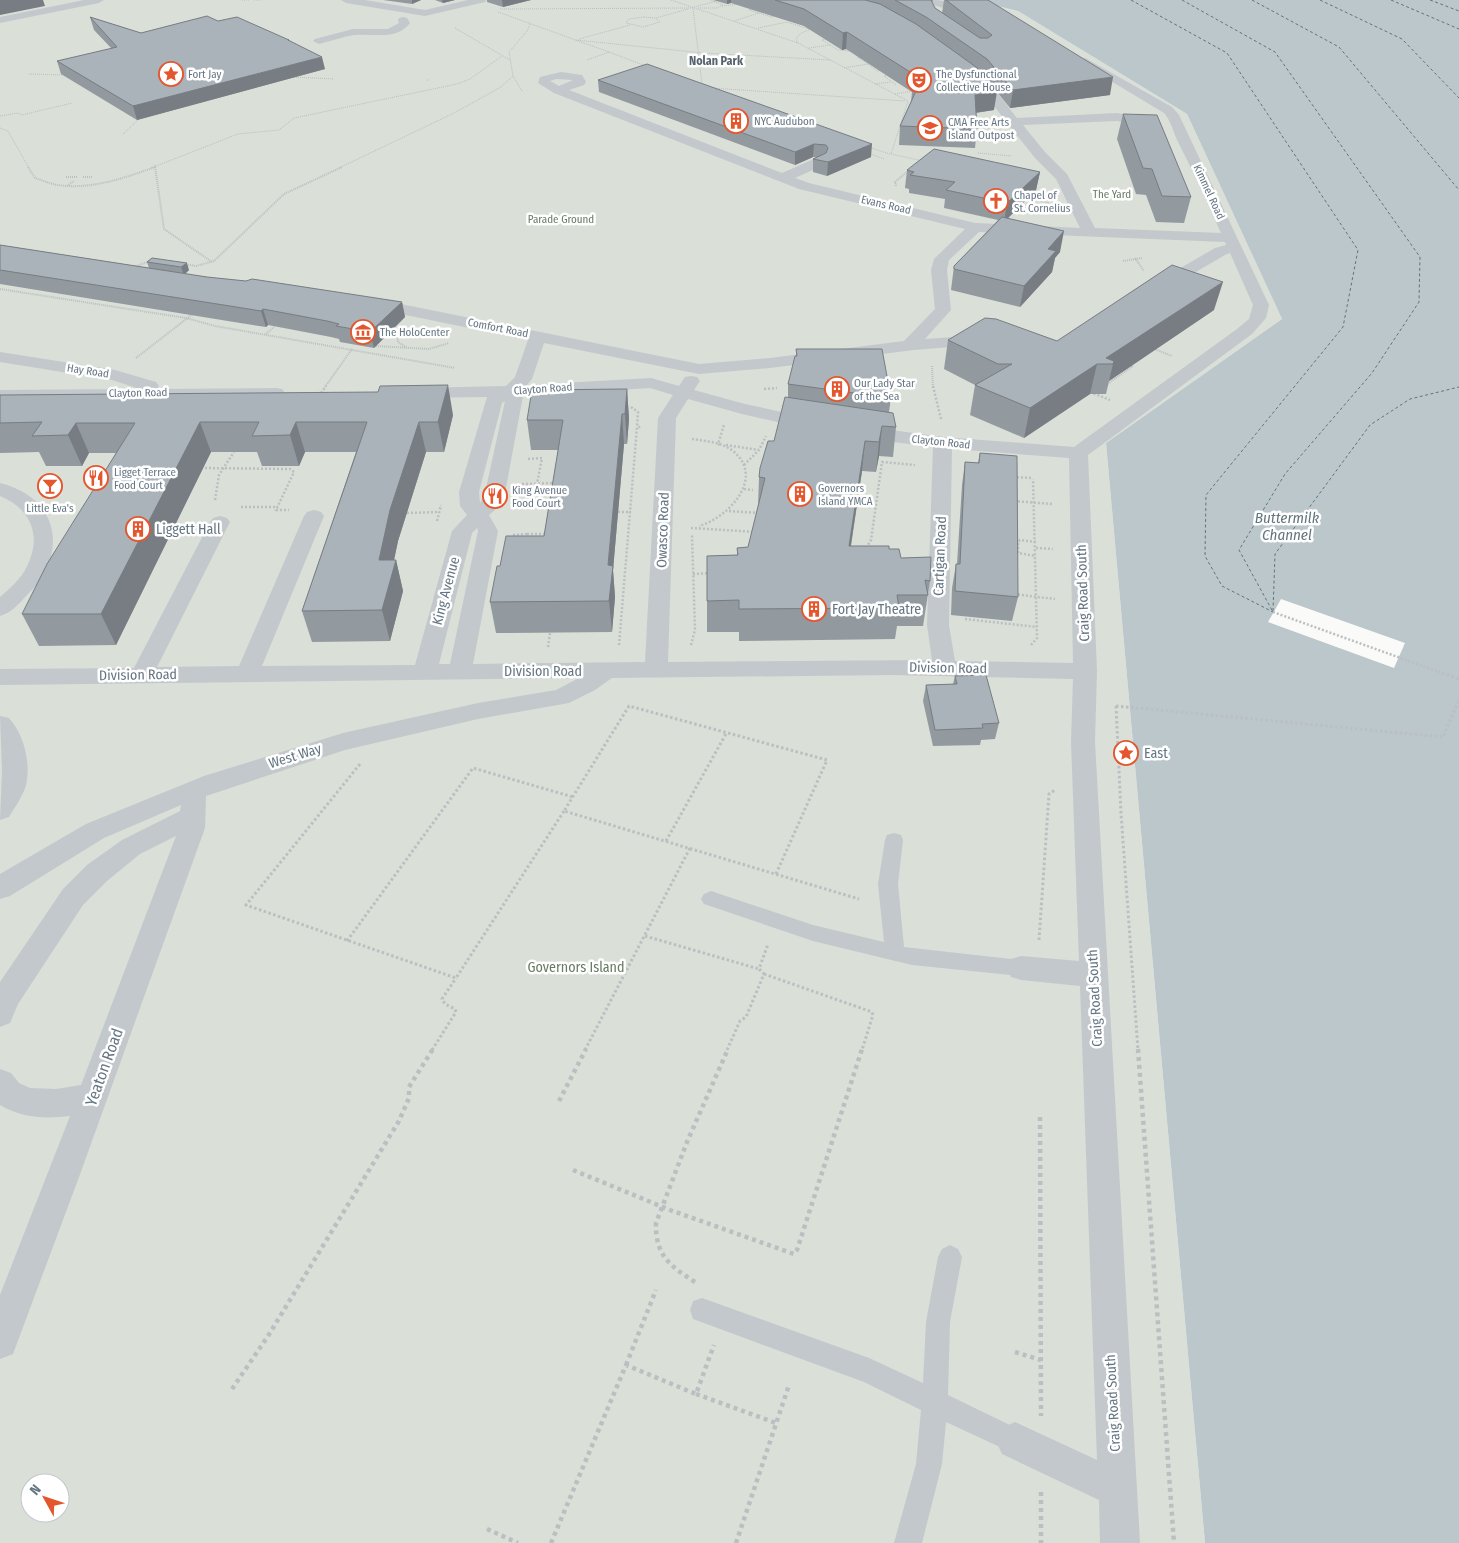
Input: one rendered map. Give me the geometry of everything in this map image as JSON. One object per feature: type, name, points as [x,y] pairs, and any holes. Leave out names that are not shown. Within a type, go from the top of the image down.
[{"type":"street","points":[[0,20],[99,0]]},
{"type":"street","points":[[346,0],[425,13]]},
{"type":"street","points":[[925,0],[939,10],[987,11]]},
{"type":"street","points":[[385,17],[402,20],[476,1]]},
{"type":"street","points":[[356,32],[352,29],[352,26],[365,20]]},
{"type":"street","points":[[319,41],[356,32],[368,34],[386,32],[404,26],[405,23],[402,20]]},
{"type":"street","name":"Kimmel Road","points":[[1075,55],[1147,98],[1172,114],[1175,118],[1179,131],[1261,305],[1261,314],[1255,323],[1078,453]]},
{"type":"street","points":[[960,67],[985,87],[1017,127],[1062,177],[1089,232]]},
{"type":"street","name":"Evans Road","points":[[563,75],[553,76],[544,80],[546,85],[804,186],[975,226],[997,229],[1108,233],[1233,243]]},
{"type":"street","points":[[1117,117],[1137,108],[1147,98]]},
{"type":"street","points":[[1017,127],[1117,117],[1147,122],[1179,131]]},
{"type":"street","points":[[782,178],[819,162]]},
{"type":"street","points":[[908,346],[943,310],[938,270],[942,259],[975,226]]},
{"type":"street","points":[[1154,290],[1233,243]]},
{"type":"street","name":"Comfort Road","points":[[352,300],[699,369],[748,367],[926,344],[978,340],[999,341]]},
{"type":"street","name":"King Avenue","points":[[460,672],[488,531],[485,523],[470,506],[469,492],[494,400],[511,391],[523,378],[538,336]]},
{"type":"street","name":"Hay Road","points":[[0,357],[114,375],[174,393]]},
{"type":"street","points":[[651,383],[699,369]]},
{"type":"street","name":"Owasco Road","points":[[656,671],[664,527],[667,418],[699,369]]},
{"type":"street","name":"Clayton Road","points":[[400,393],[511,391],[651,383],[776,417],[837,428],[943,443],[1078,453]]},
{"type":"street","name":"King Avenue","points":[[425,672],[462,530],[493,499],[515,397],[511,391]]},
{"type":"street","name":"Clayton Road","points":[[0,396],[321,393]]},
{"type":"street","name":"Cartigan Road","points":[[943,443],[938,625],[945,668]]},
{"type":"street","name":"Craig Road South","points":[[1078,453],[1085,671],[1083,742],[1120,1543]]},
{"type":"street","points":[[0,490],[13,493],[32,508],[41,519],[45,545],[38,564],[29,580],[0,609]]},
{"type":"street","points":[[142,675],[218,515]]},
{"type":"street","points":[[247,674],[314,516]]},
{"type":"street","name":"Division Road","points":[[0,677],[460,672],[612,660],[656,671],[945,668],[1085,671]]},
{"type":"street","name":"West Way","points":[[0,888],[41,862],[95,832],[150,807],[193,803],[279,761],[343,742],[478,711],[561,697],[587,684],[612,660]]},
{"type":"street","points":[[0,724],[4,727],[14,756],[13,786],[0,810]]},
{"type":"street","points":[[2,1000],[73,897],[97,872],[193,803]]},
{"type":"street","name":"Yeaton Road","points":[[0,1340],[93,1098],[192,828],[193,803]]},
{"type":"street","points":[[1030,969],[1094,975]]},
{"type":"street","points":[[0,1083],[3,1089],[23,1101],[55,1105],[93,1098]]},
{"type":"street","points":[[1028,1448],[1117,1489]]},
{"type":"lane","points":[[894,840],[888,884],[895,952]]},
{"type":"lane","points":[[711,900],[813,933],[912,956],[1030,969]]},
{"type":"lane","points":[[908,1543],[929,1464],[935,1403],[938,1322],[950,1257]]},
{"type":"lane","points":[[713,1314],[869,1371],[1028,1448]]},
{"type":"path","points":[[242,0],[250,0]]},
{"type":"path","points":[[254,0],[261,0]]},
{"type":"path","points":[[671,0],[798,43],[908,101]]},
{"type":"path","points":[[710,0],[716,1],[722,6]]},
{"type":"path","points":[[476,1],[491,9],[647,67]]},
{"type":"path","points":[[630,25],[626,23],[627,20],[655,18],[716,1]]},
{"type":"path","points":[[491,9],[711,8],[739,4]]},
{"type":"path","points":[[512,5],[517,8]]},
{"type":"path","points":[[757,7],[749,10],[772,17],[780,15]]},
{"type":"path","points":[[693,8],[702,87]]},
{"type":"path","points":[[425,13],[462,31],[510,61]]},
{"type":"path","points":[[734,22],[760,13]]},
{"type":"path","points":[[576,40],[630,25],[642,27],[655,26],[660,21],[655,18]]},
{"type":"path","points":[[787,22],[784,21],[793,18]]},
{"type":"path","points":[[754,28],[765,28],[787,22],[817,32]]},
{"type":"path","points":[[180,263],[196,266],[212,262],[284,194],[403,139],[508,82],[513,75],[510,48],[527,32],[530,24]]},
{"type":"path","points":[[798,43],[796,39],[798,36],[811,29]]},
{"type":"path","points":[[830,38],[822,40],[838,50],[856,51]]},
{"type":"path","points":[[576,40],[699,52],[831,60]]},
{"type":"path","points":[[808,48],[830,45]]},
{"type":"path","points":[[563,75],[564,69],[568,66],[609,52]]},
{"type":"path","points":[[0,128],[8,131],[35,178],[53,185],[94,184],[133,174],[238,134],[278,130],[294,118],[464,82],[502,56]]},
{"type":"path","points":[[866,56],[857,57],[877,71],[888,69]]},
{"type":"path","points":[[844,68],[868,64]]},
{"type":"path","points":[[29,74],[66,75]]},
{"type":"path","points":[[893,75],[884,76],[896,84]]},
{"type":"path","points":[[287,77],[334,79]]},
{"type":"path","points":[[873,84],[891,82]]},
{"type":"path","points":[[696,85],[719,93]]},
{"type":"path","points":[[702,87],[908,101]]},
{"type":"path","points":[[894,94],[913,91]]},
{"type":"path","points":[[891,154],[908,101]]},
{"type":"path","points":[[0,116],[22,115],[72,103]]},
{"type":"path","points":[[123,134],[144,114]]},
{"type":"path","points":[[900,126],[906,126]]},
{"type":"path","points":[[972,126],[1017,127]]},
{"type":"path","points":[[862,146],[929,163]]},
{"type":"path","points":[[864,152],[872,149]]},
{"type":"path","points":[[978,153],[1013,156]]},
{"type":"path","points":[[155,165],[164,229],[212,262]]},
{"type":"path","points":[[884,205],[899,192],[895,182],[908,172]]},
{"type":"path","points":[[66,177],[77,177]]},
{"type":"path","points":[[84,177],[93,177]]},
{"type":"path","points":[[67,186],[74,180]]},
{"type":"path","points":[[1108,233],[1110,237],[1130,252],[1150,280],[1154,290]]},
{"type":"path","points":[[130,269],[144,262],[156,261]]},
{"type":"path","points":[[19,292],[24,288]]},
{"type":"path","points":[[0,289],[186,318],[215,326],[459,369]]},
{"type":"path","points":[[62,299],[67,295]]},
{"type":"path","points":[[71,300],[79,298]]},
{"type":"path","points":[[102,305],[103,299]]},
{"type":"path","points":[[117,307],[121,304]]},
{"type":"path","points":[[114,375],[200,307]]},
{"type":"path","points":[[160,314],[165,311]]},
{"type":"path","points":[[215,326],[220,322]]},
{"type":"path","points":[[376,346],[429,349],[444,345],[466,333],[476,324]]},
{"type":"path","points":[[265,334],[274,326]]},
{"type":"path","points":[[397,333],[398,342],[409,349]]},
{"type":"path","points":[[348,348],[352,344]]},
{"type":"path","points":[[926,344],[930,352],[933,392],[940,417],[944,426],[966,445]]},
{"type":"path","points":[[321,393],[352,349]]},
{"type":"path","points":[[1093,394],[1134,366],[1131,366]]},
{"type":"path","points":[[1086,391],[1135,410]]},
{"type":"path","points":[[744,466],[759,450],[776,417]]},
{"type":"path","points":[[612,660],[637,427],[718,444],[759,450]]},
{"type":"path","points":[[691,527],[715,522],[728,511],[744,489],[746,478],[744,466],[738,455],[718,444]]},
{"type":"path","points":[[234,452],[219,475],[218,515],[278,507]]},
{"type":"path","points":[[862,552],[871,540],[882,462],[942,468]]},
{"type":"path","points":[[1026,647],[1037,638],[1033,479]]},
{"type":"path","points":[[497,485],[561,483]]},
{"type":"path","points":[[744,489],[753,490]]},
{"type":"path","points":[[1012,501],[1054,505]]},
{"type":"path","points":[[728,511],[767,514]]},
{"type":"path","points":[[407,512],[439,512]]},
{"type":"path","points":[[664,527],[758,532]]},
{"type":"path","points":[[656,671],[677,658],[691,644],[695,630],[691,527]]},
{"type":"path","points":[[527,534],[553,534]]},
{"type":"path","points":[[1036,542],[1022,540],[1018,542],[1018,553],[1036,556]]},
{"type":"path","points":[[1012,545],[1018,546]]},
{"type":"path","points":[[1036,548],[1055,550]]},
{"type":"path","points":[[693,574],[713,573]]},
{"type":"path","points":[[1012,594],[1058,599]]},
{"type":"path","points":[[1273,612],[1459,679]]},
{"type":"path","points":[[958,618],[1037,627]]},
{"type":"path","points":[[548,650],[550,633]]},
{"type":"path","points":[[1130,707],[1443,737],[1459,700]]},
{"type":"path","points":[[232,1389],[268,1336],[399,1121],[409,1098],[409,1087],[456,1012],[455,1009],[445,1004],[442,999],[573,797],[629,706],[826,760],[776,874]]},
{"type":"path","points":[[1116,706],[1123,838],[1174,1543]]},
{"type":"path","points":[[666,841],[727,732]]},
{"type":"path","points":[[362,763],[246,905],[456,978]]},
{"type":"path","points":[[347,941],[473,768],[573,797]]},
{"type":"path","points":[[1030,969],[1040,923],[1049,794],[1058,789],[1085,792]]},
{"type":"path","points":[[564,811],[859,899]]},
{"type":"path","points":[[559,1101],[690,848]]},
{"type":"path","points":[[759,969],[778,921]]},
{"type":"path","points":[[573,1170],[724,1231],[794,1254],[797,1250],[874,1015],[867,1009],[764,974],[759,969],[645,936]]},
{"type":"path","points":[[696,1394],[713,1314],[700,1284],[672,1268],[661,1254],[654,1237],[656,1223],[686,1142],[740,1021],[746,1017],[764,974]]},
{"type":"path","points":[[1040,1117],[1041,1360],[1028,1448],[1041,1543]]},
{"type":"path","points":[[551,1543],[656,1290]]},
{"type":"path","points":[[1015,1352],[1041,1360]]},
{"type":"path","points":[[626,1365],[696,1394],[776,1423]]},
{"type":"path","points":[[736,1543],[789,1385]]},
{"type":"path","points":[[487,1529],[518,1543]]},
{"type":"green space","name":"Governors Island","points":[[0,0],[972,0],[1018,11],[1187,114],[1282,319],[1106,443],[1205,1543],[0,1543]]},
{"type":"water","name":"Buttermilk Channel","points":[[972,0],[1459,0],[1459,1543],[1205,1543],[1106,443],[1282,319],[1187,114],[1018,11]]},
{"type":"pier","points":[[1281,599],[1405,643],[1394,668],[1268,622]]},
{"type":"building","points":[[775,0],[865,0],[880,4],[916,24],[976,67],[997,92],[975,95],[977,129],[900,126],[916,91],[912,91],[918,77],[847,32],[843,33],[804,9]]},
{"type":"building","points":[[895,0],[931,0],[935,8],[980,38],[988,38],[992,35],[946,0],[988,0],[1113,77],[1013,90],[987,59],[926,17]]},
{"type":"building","points":[[207,16],[218,21],[237,17],[322,57],[133,106],[57,61],[117,47],[90,17],[141,33]]},
{"type":"building","points":[[647,64],[872,144],[828,162],[813,159],[826,153],[828,148],[826,145],[814,144],[795,152],[598,80]]},
{"type":"building","points":[[1123,114],[1157,115],[1191,197],[1162,196],[1152,169],[1143,168]]},
{"type":"building","points":[[934,149],[1040,172],[1007,203],[946,190],[955,182],[910,175],[914,172],[907,170]]},
{"type":"building","points":[[1002,217],[1064,231],[1048,249],[1056,251],[1024,286],[954,269],[954,266]]},
{"type":"building","points":[[0,245],[207,277],[246,281],[252,279],[402,302],[370,332],[336,326],[339,324],[327,321],[263,309],[261,311],[0,270]]},
{"type":"building","points":[[152,258],[187,263],[181,267],[147,262]]},
{"type":"building","points":[[1172,265],[1223,282],[1106,358],[1114,361],[1113,364],[1097,364],[1030,408],[975,385],[1012,364],[998,364],[948,340],[985,318],[996,319],[1057,341]]},
{"type":"building","points":[[796,349],[882,349],[891,398],[788,384],[795,356],[797,356]]},
{"type":"building","points":[[448,385],[438,422],[419,422],[390,510],[379,560],[396,560],[382,610],[302,611],[367,422],[296,422],[290,435],[252,436],[259,422],[200,422],[101,614],[22,614],[47,564],[135,423],[76,423],[68,435],[32,436],[42,422],[0,423],[0,395],[378,392],[380,386]]},
{"type":"building","points":[[627,389],[625,414],[622,414],[608,565],[613,566],[609,601],[490,602],[497,566],[500,566],[506,536],[544,536],[563,420],[527,420],[532,390]]},
{"type":"building","points":[[785,397],[893,413],[896,427],[882,426],[879,442],[865,441],[849,546],[889,546],[889,549],[899,549],[901,558],[931,557],[930,581],[925,580],[928,595],[897,595],[899,608],[739,609],[739,600],[707,601],[707,556],[738,555],[737,548],[748,547],[765,478],[759,477],[760,468],[768,441],[774,441]]},
{"type":"building","points":[[980,453],[1017,456],[1018,597],[955,591],[956,564],[960,564],[965,462],[979,463]]},
{"type":"building","points":[[986,675],[999,723],[982,724],[983,728],[935,730],[926,685],[957,684],[955,676]]},
{"type":"ferry route","points":[[1131,0],[1227,53],[1358,250],[1343,327],[1206,495],[1205,556],[1222,586],[1273,612],[1239,550],[1285,474],[1372,373],[1419,302],[1420,257],[1275,52],[1182,0]]},
{"type":"ferry route","points":[[1252,0],[1339,47],[1459,190]]},
{"type":"ferry route","points":[[1320,0],[1402,39],[1459,98]]},
{"type":"ferry route","points":[[1391,0],[1459,29]]},
{"type":"ferry route","points":[[1430,0],[1459,11]]},
{"type":"ferry route","points":[[1273,611],[1275,554],[1370,425],[1410,399],[1459,387]]},
{"type":"place","name":"Fort Jay","points":[[171,74]]},
{"type":"place","name":"The Dysfunctional Collective House","points":[[919,80]]},
{"type":"place","name":"NYC Audubon","points":[[736,121]]},
{"type":"place","name":"CMA Free Arts Island Outpost","points":[[930,128]]},
{"type":"place","name":"Chapel of St. Cornelius","points":[[996,201]]},
{"type":"place","name":"The HoloCenter","points":[[363,332]]},
{"type":"place","name":"Our Lady Star of the Sea","points":[[837,389]]},
{"type":"place","name":"Ligget Terrace Food Court","points":[[96,478]]},
{"type":"place","name":"Little Eva's","points":[[50,486]]},
{"type":"place","name":"Governors Island YMCA","points":[[800,494]]},
{"type":"place","name":"King Avenue Food Court","points":[[495,496]]},
{"type":"place","name":"Liggett Hall","points":[[138,529]]},
{"type":"place","name":"Fort Jay Theatre","points":[[814,609]]},
{"type":"place","name":"East","points":[[1126,753]]},
{"type":"district","name":"Nolan Park","points":[[716,61]]},
{"type":"park label","name":"The Yard","points":[[1112,194]]},
{"type":"park label","name":"Parade Ground","points":[[561,219]]}]
